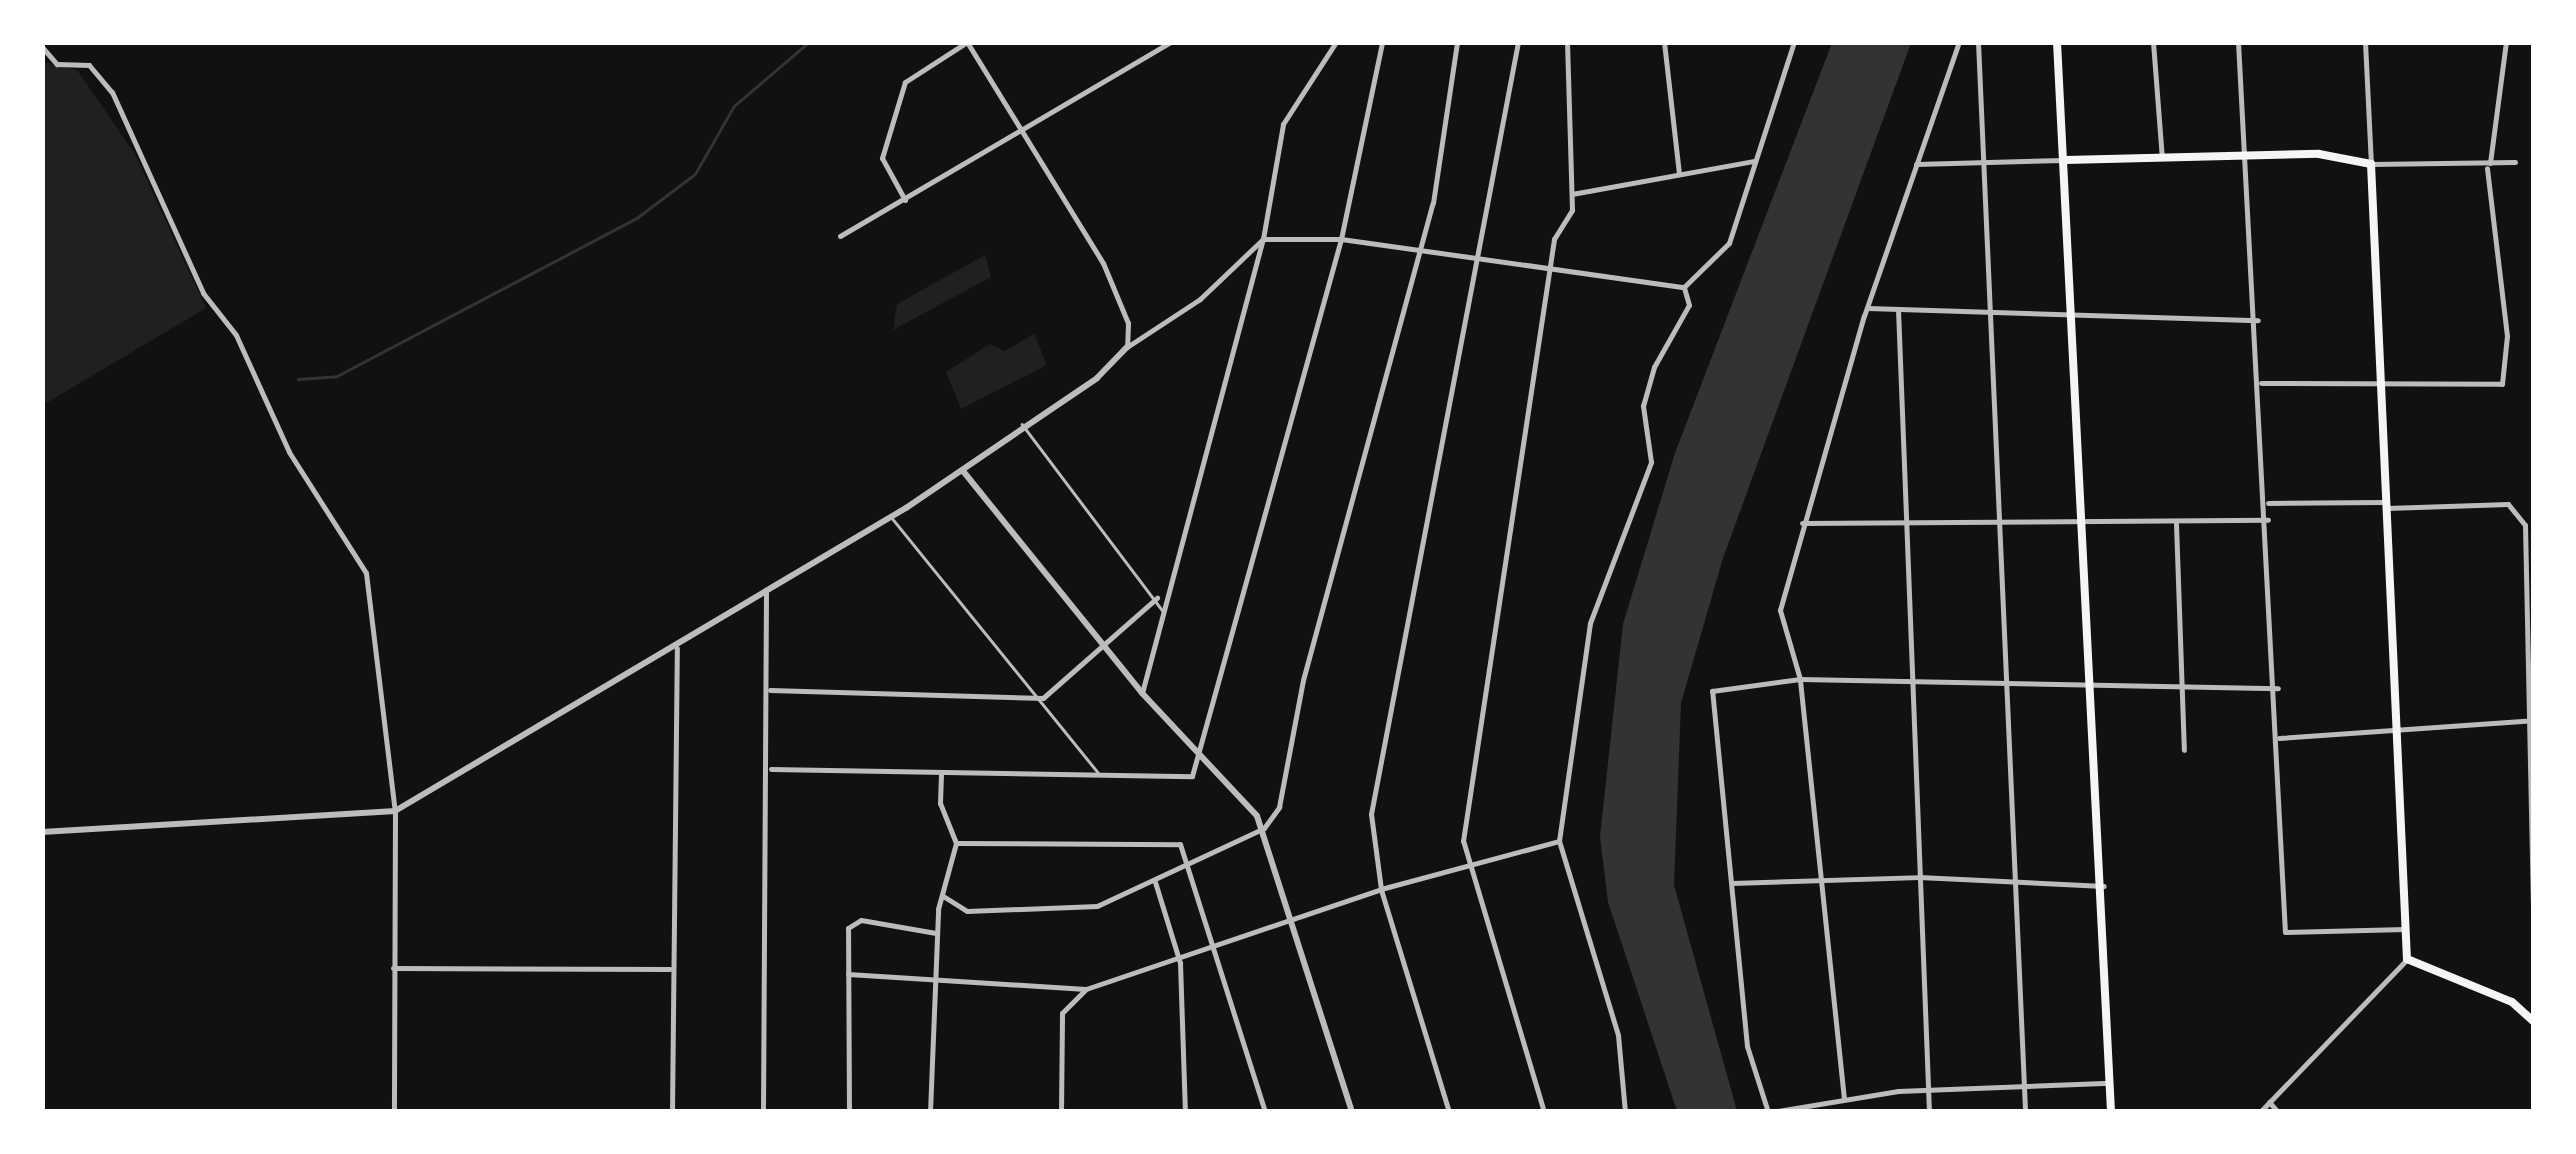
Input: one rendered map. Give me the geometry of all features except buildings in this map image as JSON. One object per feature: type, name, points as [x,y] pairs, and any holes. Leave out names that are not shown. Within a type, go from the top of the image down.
[{"type":"main road","points":[[2057,42],[2104,886],[2111,1112]]},
{"type":"main road","points":[[2066,160],[2354,155],[2371,164],[2393,730],[2407,959],[2512,1002],[2534,1022]]},
{"type":"street","points":[[905,200],[882,158],[905,82],[967,42],[1103,263],[1128,323],[1126,347]]},
{"type":"street","points":[[840,236],[1171,42]]},
{"type":"street","points":[[1142,693],[1263,238],[1283,124],[1336,42]]},
{"type":"street","points":[[771,769],[1192,776],[1201,760],[1340,239],[1382,42]]},
{"type":"street","points":[[943,896],[967,911],[1074,910],[1189,866],[1264,828],[1279,808],[1304,680],[1420,254],[1457,42]]},
{"type":"street","points":[[1450,1112],[1381,889],[1370,814],[1518,42]]},
{"type":"street","points":[[1544,1112],[1464,866],[1553,272],[1572,194],[1567,42]]},
{"type":"street","points":[[1664,42],[1679,173]]},
{"type":"street","points":[[1684,287],[1729,243],[1794,42]]},
{"type":"street","points":[[1844,1099],[1800,679],[1780,610],[1802,523],[1868,308],[1959,42]]},
{"type":"street","points":[[1978,42],[1980,165],[2025,1112]]},
{"type":"street","points":[[2153,42],[2162,158]]},
{"type":"street","points":[[2238,42],[2262,383],[2278,688],[2285,932],[2405,929]]},
{"type":"street","points":[[2365,42],[2371,164],[2489,166],[2516,162]]},
{"type":"street","points":[[2262,383],[2502,384],[2507,336],[2489,166],[2506,42]]},
{"type":"street","points":[[42,47],[57,64],[89,65],[112,92],[203,293],[236,335],[289,452],[366,573],[394,811],[394,1112]]},
{"type":"street","points":[[1916,164],[2066,160]]},
{"type":"street","points":[[1572,194],[1753,161]]},
{"type":"street","points":[[42,832],[394,811],[677,648],[964,471],[1022,424],[1097,378],[1126,347],[1200,299],[1263,238],[1340,239],[1420,254],[1684,287]]},
{"type":"street","points":[[1625,1112],[1618,1036],[1560,841],[1590,622],[1652,462],[1645,397],[1689,305],[1684,287]]},
{"type":"street","points":[[1868,308],[2258,320]]},
{"type":"street","points":[[1898,309],[1928,1112]]},
{"type":"street","points":[[964,471],[1142,693],[1264,828],[1352,1112]]},
{"type":"street","points":[[2268,503],[2513,506],[2525,525],[2526,721],[2534,948]]},
{"type":"street","points":[[1802,523],[1997,526],[2084,518],[2176,524],[2268,520]]},
{"type":"street","points":[[2176,524],[2184,750]]},
{"type":"street","points":[[764,1112],[771,769],[766,593]]},
{"type":"street","points":[[770,690],[1043,698],[1102,642],[1157,598]]},
{"type":"street","points":[[672,1112],[670,969],[677,648]]},
{"type":"street","points":[[2111,1083],[2022,1092],[1844,1099],[1769,1112],[1747,1046],[1712,691],[1800,679],[2092,688],[2278,688]]},
{"type":"street","points":[[2279,738],[2526,721]]},
{"type":"street","points":[[930,1112],[936,933],[956,842],[940,803],[941,772]]},
{"type":"street","points":[[956,842],[1175,841],[1189,866],[1266,1112]]},
{"type":"street","points":[[848,974],[932,976],[1086,989],[1180,963],[1381,889],[1560,841]]},
{"type":"street","points":[[1732,883],[1919,878],[2104,886]]},
{"type":"street","points":[[1155,882],[1180,963],[1185,1112]]},
{"type":"street","points":[[849,1112],[850,924],[936,933]]},
{"type":"street","points":[[2260,1112],[2407,959]]},
{"type":"street","points":[[393,968],[670,969]]},
{"type":"street","points":[[1061,1112],[1060,1020],[1086,989]]},
{"type":"street","points":[[2270,1102],[2278,1112]]},
{"type":"lane","points":[[1022,424],[1157,598],[1163,614]]},
{"type":"lane","points":[[891,517],[1043,698],[1101,775]]},
{"type":"shaded area","points":[[1832,43],[1911,43],[1723,558],[1681,703],[1674,885],[1737,1111],[1677,1111],[1608,902],[1600,837],[1623,624],[1675,453]]},
{"type":"shaded area","points":[[43,62],[77,70],[135,154],[206,308],[43,405]]},
{"type":"shaded area","points":[[985,255],[991,277],[893,330],[897,304]]},
{"type":"shaded area","points":[[1034,334],[1047,365],[961,409],[946,372],[990,344],[1005,351]]},
{"type":"waterway","points":[[298,379],[337,376],[638,217],[695,174],[734,106],[809,42]]}]
